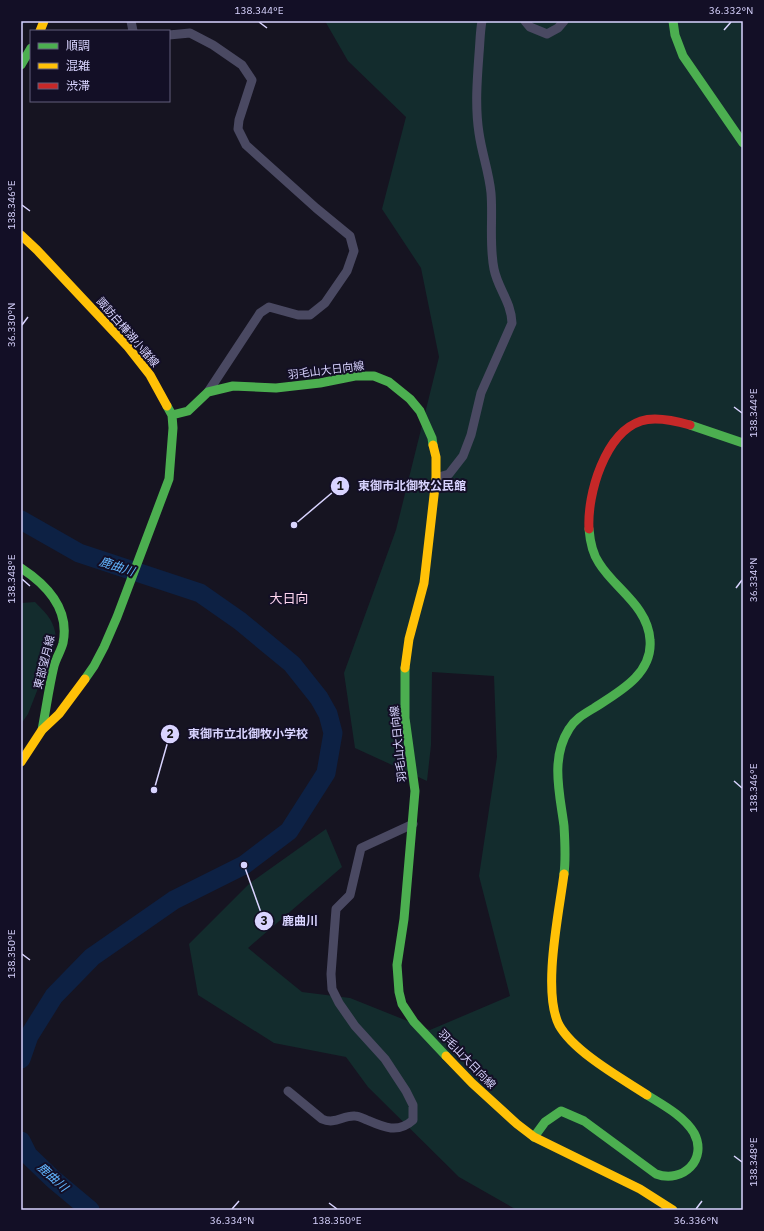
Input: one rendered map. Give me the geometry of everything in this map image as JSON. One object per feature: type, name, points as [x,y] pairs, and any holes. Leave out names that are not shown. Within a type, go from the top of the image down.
[{"type":"main road","points":[[673,21],[673,30],[683,56],[743,142]]},
{"type":"main road","points":[[21,65],[30,50]]},
{"type":"main road","name":"諏訪白樺湖小諸線","points":[[21,235],[37,250],[128,347],[150,375],[172,415],[173,428],[169,479],[117,617],[104,647],[94,666],[59,714],[42,730],[21,762]]},
{"type":"main road","name":"羽毛山大日向線","points":[[208,392],[233,386],[276,388],[354,376],[374,376],[389,382],[410,399],[420,411],[432,438],[436,457],[436,478],[424,583],[409,639],[404,673],[405,718],[415,791],[404,919],[397,965],[399,992],[402,1004],[414,1022],[472,1083],[517,1124],[534,1137],[640,1189],[673,1210]]},
{"type":"main road","points":[[172,415],[188,411],[208,392]]},
{"type":"main road","points":[[534,1137],[542,1124],[550,1116],[561,1111],[584,1121],[661,1176],[683,1174],[696,1160],[698,1149],[697,1139],[690,1128],[668,1109],[584,1051],[559,1025],[554,1011],[552,995],[552,969],[564,873],[565,844],[564,825],[557,785],[558,760],[560,748],[570,726],[576,718],[633,679],[647,663],[650,650],[646,623],[641,613],[598,563],[593,551],[589,532],[589,511],[595,485],[602,464],[612,446],[630,426],[643,420],[671,420],[743,443]]},
{"type":"main road","name":"東部望月線","points":[[21,568],[47,587],[58,602],[63,616],[63,644],[54,665],[42,730]]},
{"type":"street","points":[[436,478],[449,474],[463,456],[471,436],[481,393],[512,323],[508,301],[497,281],[494,268],[491,238],[491,197],[489,175],[482,152],[477,117],[476,94],[482,21]]},
{"type":"street","points":[[525,21],[530,27],[546,34],[558,28],[564,21]]},
{"type":"street","points":[[170,36],[190,33],[213,45],[242,65],[252,80],[239,120],[238,130],[246,145],[316,208],[350,236],[354,251],[347,272],[325,303],[310,315],[298,315],[269,307],[260,313],[208,392]]},
{"type":"street","points":[[288,1091],[322,1119],[329,1122],[356,1116],[379,1126],[397,1129],[407,1126],[412,1120],[413,1105],[406,1091],[385,1059],[355,1026],[339,1003],[332,989],[331,974],[336,909],[350,894],[361,848],[413,824]]},
{"type":"green space","points":[[325,21],[743,21],[743,1210],[517,1210],[459,1177],[368,1087],[346,1057],[274,1043],[198,995],[189,944],[250,883],[326,829],[342,867],[248,948],[302,992],[350,998],[430,1030],[510,996],[479,876],[497,757],[494,676],[432,672],[431,745],[427,781],[355,748],[344,673],[396,530],[439,357],[421,268],[382,209],[406,117],[348,61]]},
{"type":"green space","points":[[35,602],[44,611],[53,624],[56,642],[28,714],[21,724],[21,603]]},
{"type":"waterway","points":[[21,24],[24,21]]},
{"type":"waterway","name":"鹿曲川","points":[[21,520],[79,553],[200,593],[240,621],[292,664],[319,698],[328,714],[333,733],[326,773],[289,831],[244,865],[174,900],[92,957],[54,996],[29,1036],[21,1059]]},
{"type":"waterway","name":"鹿曲川","points":[[21,1141],[28,1155],[53,1179],[90,1210]]},
{"type":"traffic: fast","points":[[673,21],[675,35],[683,56],[743,143]]},
{"type":"traffic: fast","points":[[21,65],[30,50]]},
{"type":"traffic: fast","points":[[172,415],[188,411],[208,392],[233,386],[276,388],[320,383],[355,376],[374,376],[389,382],[410,399],[420,411],[432,438],[433,445]]},
{"type":"traffic: fast","points":[[85,679],[104,647],[117,617],[169,479],[173,428],[172,415],[167,406]]},
{"type":"traffic: fast","points":[[690,425],[743,443]]},
{"type":"traffic: fast","points":[[564,874],[564,826],[558,777],[558,764],[563,740],[571,725],[583,715],[614,695],[632,681],[640,672],[646,663],[650,640],[648,628],[643,617],[630,598],[606,572],[597,559],[592,547],[589,529]]},
{"type":"traffic: fast","points":[[21,568],[48,590],[60,609],[63,619],[63,643],[54,666],[42,730]]},
{"type":"traffic: fast","points":[[405,668],[405,718],[415,791],[404,919],[397,965],[399,992],[402,1004],[414,1022],[446,1056]]},
{"type":"traffic: fast","points":[[534,1137],[545,1122],[561,1111],[584,1121],[656,1174],[666,1176],[684,1172],[695,1160],[698,1152],[694,1133],[679,1116],[647,1095]]},
{"type":"traffic: slow","points":[[40,30],[44,21]]},
{"type":"traffic: slow","points":[[21,235],[37,250],[128,347],[150,375],[167,406]]},
{"type":"traffic: slow","points":[[405,668],[409,639],[424,583],[436,478],[436,457],[433,445]]},
{"type":"traffic: slow","points":[[21,762],[42,730],[59,714],[85,679]]},
{"type":"traffic: slow","points":[[564,874],[553,951],[552,973],[554,1010],[559,1025],[575,1045],[587,1055],[647,1095]]},
{"type":"traffic: slow","points":[[446,1056],[472,1083],[517,1124],[534,1137],[640,1189],[673,1210]]},
{"type":"traffic: jam","points":[[589,529],[591,499],[595,483],[608,451],[617,438],[628,428],[641,421],[653,419],[666,420],[690,425]]},
{"type":"place","name":"東御市北御牧公民館","points":[[294,525]]},
{"type":"place","name":"東御市立北御牧小学校","points":[[154,790]]},
{"type":"place","name":"鹿曲川","points":[[244,865]]},
{"type":"district","name":"大日向","points":[[289,598]]}]
